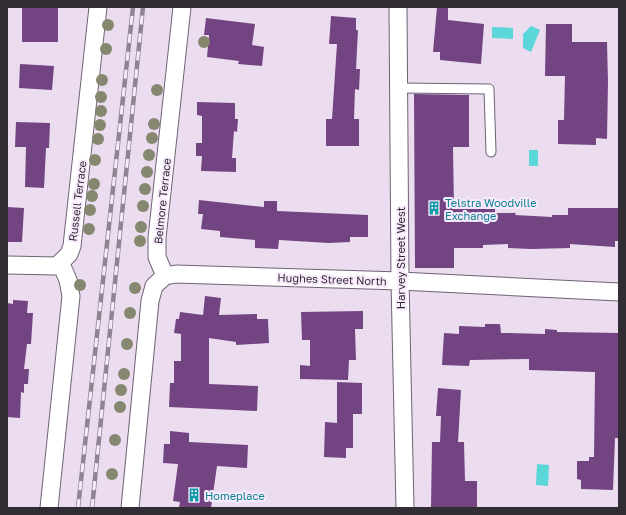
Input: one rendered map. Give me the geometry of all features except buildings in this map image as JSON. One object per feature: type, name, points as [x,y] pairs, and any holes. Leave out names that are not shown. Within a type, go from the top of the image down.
[{"type":"street","name":"Russell Terrace","points":[[61,264],[70,252],[74,233],[98,7]]},
{"type":"street","name":"Belmore Terrace","points":[[165,276],[157,257],[157,238],[182,7]]},
{"type":"street","name":"Harvey Street West","points":[[398,7],[400,281],[405,508]]},
{"type":"street","points":[[7,265],[52,267],[61,264],[68,280],[71,296],[49,508]]},
{"type":"street","name":"Hughes Street North","points":[[165,276],[185,274],[400,281],[619,292]]},
{"type":"street","points":[[130,508],[150,302],[154,286],[165,276]]},
{"type":"lane","points":[[399,88],[489,89],[491,152]]},
{"type":"shaded area","points":[[531,26],[540,30],[531,52],[523,48],[523,34]]},
{"type":"shaded area","points":[[492,27],[513,28],[513,39],[492,38]]},
{"type":"shaded area","points":[[529,150],[538,150],[538,166],[529,166]]},
{"type":"shaded area","points":[[537,464],[549,465],[548,486],[536,485]]},
{"type":"railway","points":[[78,508],[133,7]]},
{"type":"railway","points":[[92,508],[143,7]]},
{"type":"place","name":"Telstra Woodville Exchange","points":[[434,208]]},
{"type":"place","name":"Homeplace","points":[[194,495]]}]
